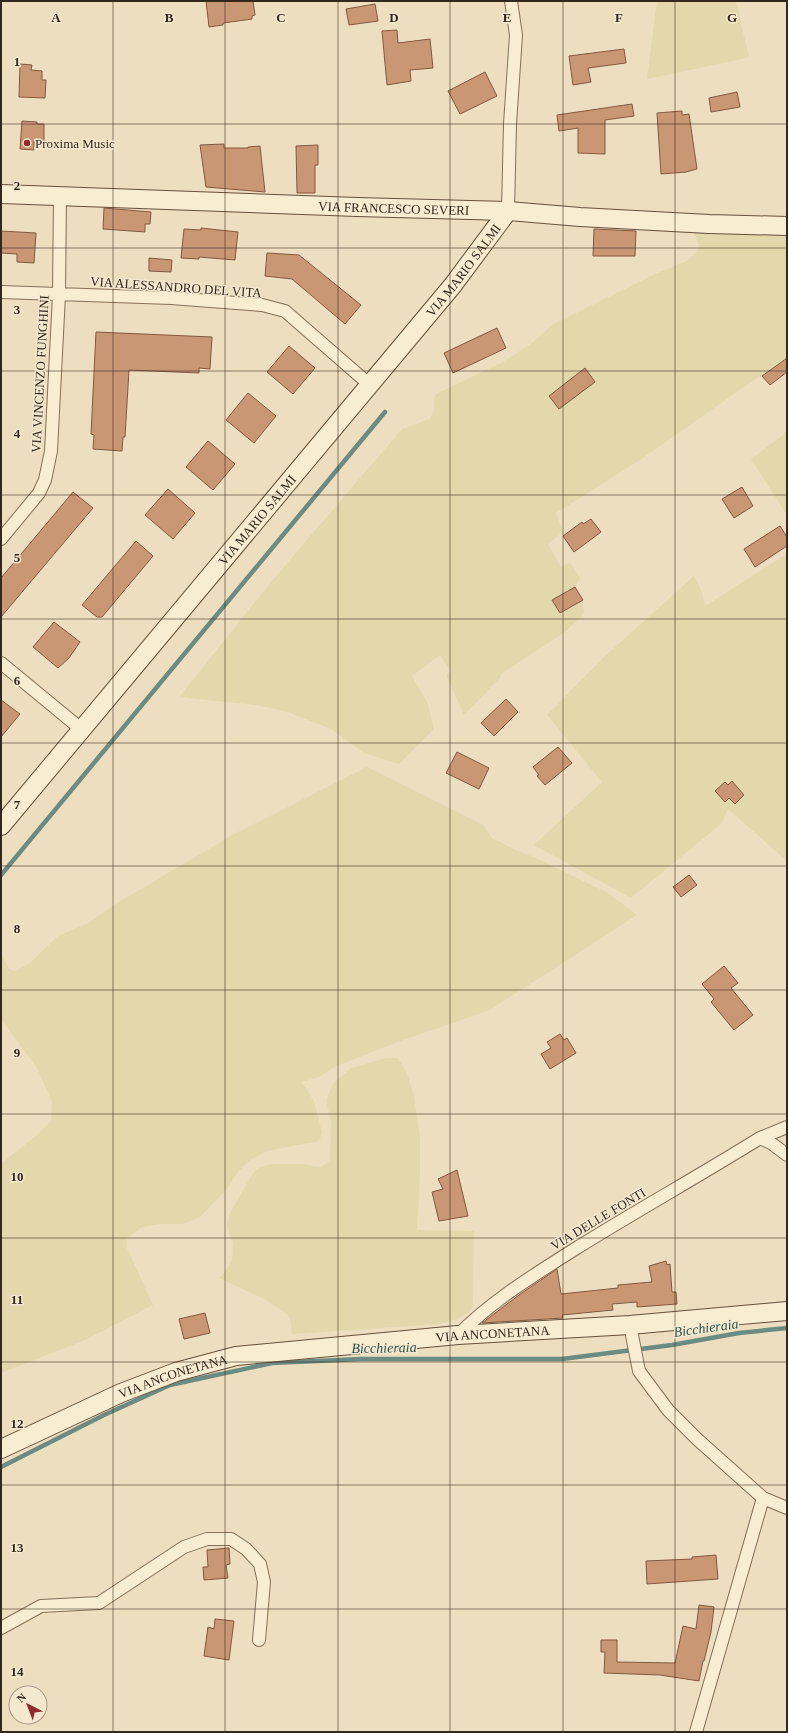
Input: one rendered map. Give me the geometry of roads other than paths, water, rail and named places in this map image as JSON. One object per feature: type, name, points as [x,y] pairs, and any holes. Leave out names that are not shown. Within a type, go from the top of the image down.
[{"type":"street","points":[[508,211],[510,124],[516,35],[511,1]]},
{"type":"street","name":"VIA FRANCESCO SEVERI","points":[[1,194],[60,195],[365,208],[508,211],[595,218],[709,224],[787,226]]},
{"type":"street","name":"VIA VINCENZO FUNGHINI","points":[[1,539],[39,493],[45,480],[51,451],[58,295],[60,195]]},
{"type":"street","name":"VIA MARIO SALMI","points":[[1,826],[453,285],[508,211]]},
{"type":"street","name":"VIA ALESSANDRO DEL VITA","points":[[1,292],[186,300],[262,305],[285,311],[370,385]]},
{"type":"street","points":[[1,663],[81,729]]},
{"type":"street","name":"VIA DELLE FONTI","points":[[458,1335],[475,1318],[516,1286],[606,1230],[760,1138],[787,1127]]},
{"type":"street","points":[[760,1138],[787,1156]]},
{"type":"street","name":"VIA ANCONETANA","points":[[1,1449],[135,1388],[176,1372],[236,1356],[458,1335],[632,1331],[787,1311]]},
{"type":"street","points":[[632,1331],[638,1367],[668,1410],[697,1439],[763,1498],[787,1508]]},
{"type":"street","points":[[696,1732],[763,1498]]},
{"type":"street","points":[[1,1628],[41,1606],[99,1603],[184,1547],[207,1539],[231,1540],[246,1549],[260,1564],[264,1582],[259,1640]]},
{"type":"waterway","points":[[1,875],[385,412]]},
{"type":"waterway","name":"Bicchieraia","points":[[1,1467],[104,1415],[170,1385],[272,1363],[361,1359],[562,1359],[672,1345],[739,1333],[787,1328]]},
{"type":"place","name":"Proxima Music","points":[[27,143]]}]
